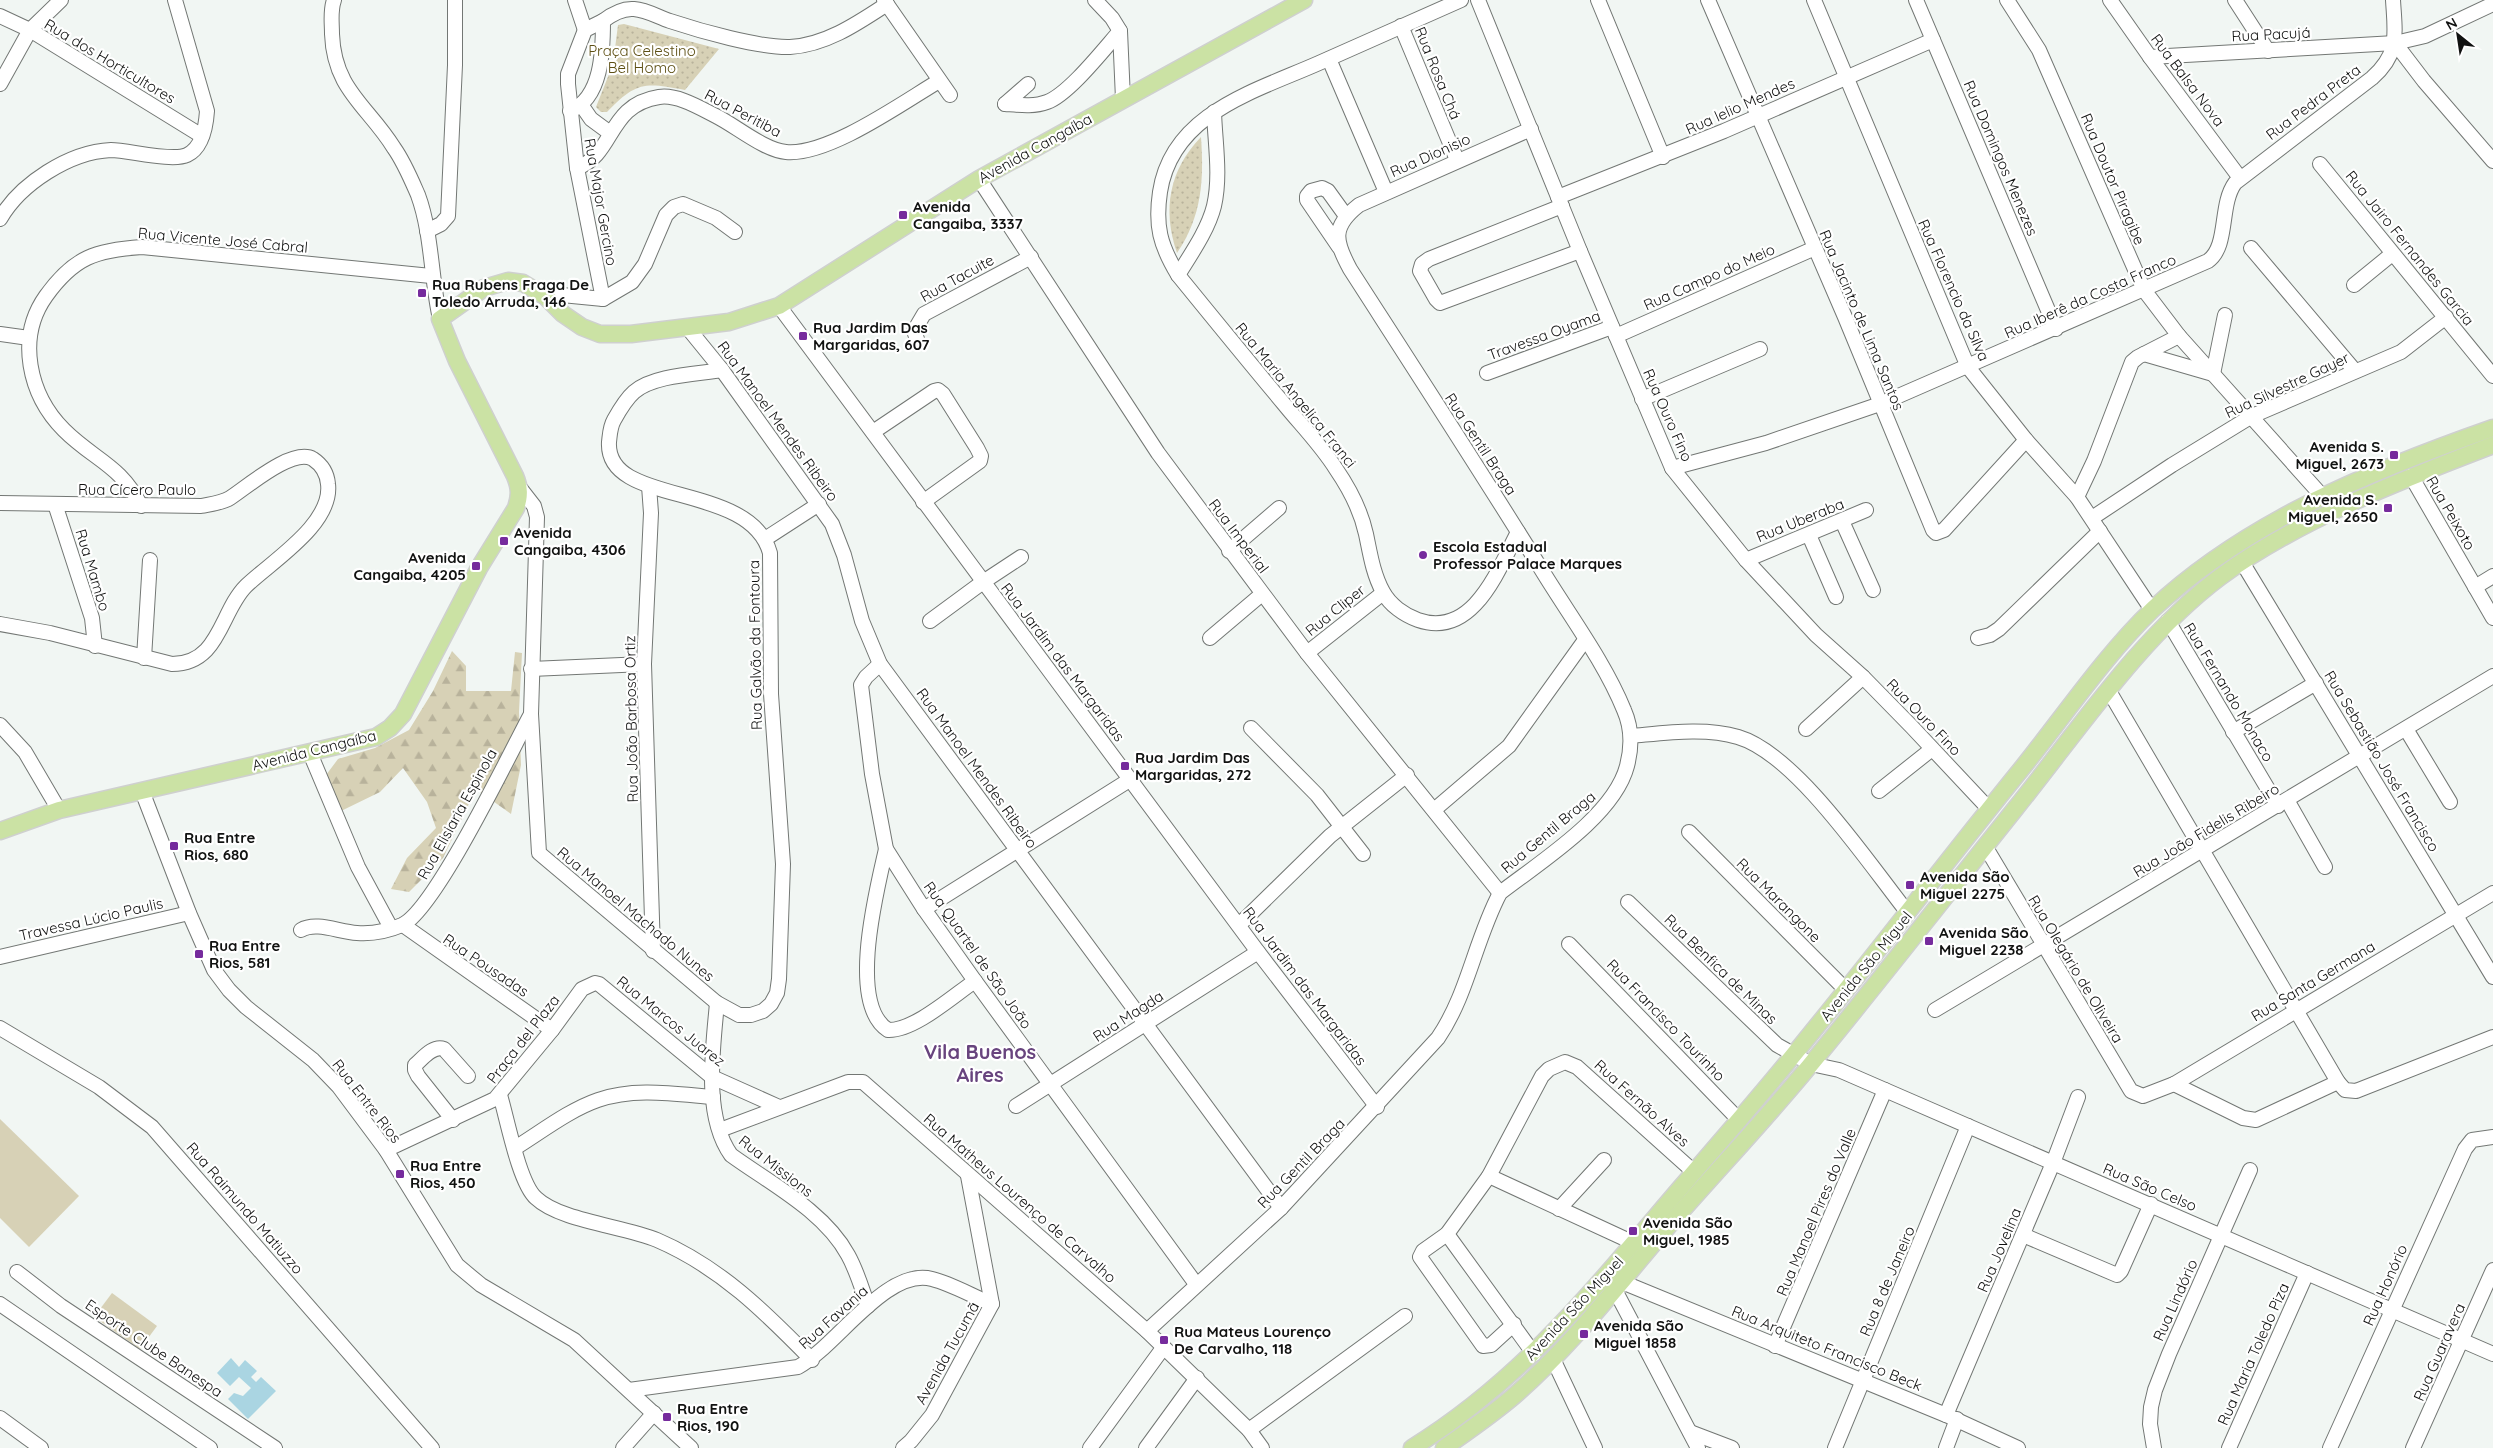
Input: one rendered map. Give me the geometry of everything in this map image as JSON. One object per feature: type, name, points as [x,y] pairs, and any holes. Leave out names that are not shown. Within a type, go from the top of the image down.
[{"type":"main road","name":"Avenida Cangaíba","points":[[440,319],[484,288],[499,282],[523,283],[546,298],[562,314],[582,327],[600,334],[632,334],[729,322],[779,306],[815,281],[979,179],[1304,0]]},
{"type":"main road","points":[[440,319],[458,361],[520,488]]},
{"type":"main road","name":"Avenida São Miguel","points":[[1412,1448],[1461,1415],[1534,1354],[1583,1302],[1793,1056],[2098,672],[2152,610],[2226,552],[2323,497],[2399,463],[2493,428]]},
{"type":"main road","name":"Avenida São Miguel","points":[[1444,1448],[1514,1396],[1553,1359],[1619,1286],[1811,1064],[2109,691],[2168,621],[2242,562],[2308,524],[2411,476],[2493,445]]},
{"type":"main road","name":"Avenida Cangaíba","points":[[0,831],[59,810],[310,753],[376,736],[390,728],[403,714],[479,568],[516,508],[520,488]]},
{"type":"street","points":[[0,84],[30,30],[61,0]]},
{"type":"street","points":[[0,219],[19,194],[54,168],[94,153],[111,150],[147,155],[186,156],[196,148],[202,136],[207,111],[175,0]]},
{"type":"street","points":[[334,0],[331,10],[332,42],[336,66],[346,87],[394,146],[418,196],[427,231],[431,276],[440,319]]},
{"type":"street","points":[[427,231],[442,224],[448,216],[455,0]]},
{"type":"street","points":[[1095,0],[1120,30],[1123,99]]},
{"type":"street","points":[[1178,274],[1197,245],[1214,207],[1217,170],[1214,112],[1238,99],[1461,0]]},
{"type":"street","name":"Rua Ouro Fino","points":[[1478,0],[1580,251],[1672,468],[1746,560],[1816,635],[1863,677],[1989,809]]},
{"type":"street","points":[[1598,0],[1663,157]]},
{"type":"street","name":"Rua Jacinto de Lima Santos","points":[[1708,0],[1815,248],[1931,528],[1936,532],[1944,530],[2026,440]]},
{"type":"street","name":"Rua Florencio da Silva","points":[[1814,0],[1968,367],[2026,440],[2077,497],[2152,610]]},
{"type":"street","name":"Rua Domingos Menezes","points":[[1916,0],[2056,329]]},
{"type":"street","name":"Rua Doutor Piragibe","points":[[2007,0],[2039,50],[2144,290],[2179,335],[2323,497]]},
{"type":"street","name":"Rua Balsa Nova","points":[[2110,0],[2150,58],[2240,178]]},
{"type":"street","points":[[2235,0],[2268,51]]},
{"type":"street","points":[[2393,0],[2395,43],[2424,81],[2493,161]]},
{"type":"street","points":[[580,1],[585,30],[614,13],[646,5],[670,21],[761,44],[788,47],[805,45],[845,30],[886,2],[938,81],[950,94]]},
{"type":"street","name":"Rua Pacujá","points":[[2150,58],[2395,43],[2425,36],[2493,4]]},
{"type":"street","name":"Rua dos Horticultores","points":[[0,16],[30,30],[202,136]]},
{"type":"street","points":[[603,21],[603,49],[600,68],[576,109],[610,133]]},
{"type":"street","name":"Rua Rosa Chá","points":[[1401,26],[1457,160]]},
{"type":"street","name":"Rua Major Gercino","points":[[585,30],[568,74],[576,109],[577,168],[603,299]]},
{"type":"street","points":[[1028,84],[1005,104],[1031,106],[1050,101],[1078,76],[1120,30]]},
{"type":"street","name":"Rua lelio Mendes","points":[[1580,251],[1440,303],[1420,272],[1422,264],[1429,259],[1934,40]]},
{"type":"street","name":"Rua Pedra Preta","points":[[2240,178],[2372,78],[2387,63],[2395,43]]},
{"type":"street","points":[[1329,59],[1386,192]]},
{"type":"street","name":"Rua Peritiba","points":[[577,168],[589,164],[618,120],[633,106],[661,96],[695,105],[764,144],[785,152],[820,148],[847,135],[938,81]]},
{"type":"street","name":"Rua Maria Angelica Franci","points":[[1214,112],[1197,124],[1178,144],[1164,171],[1157,213],[1164,252],[1178,274],[1336,468],[1359,512],[1375,573],[1383,593],[1394,606],[1408,616],[1428,623],[1443,622],[1461,616],[1474,607],[1485,594],[1518,532]]},
{"type":"street","name":"Rua Dionisio","points":[[1346,216],[1359,205],[1386,192],[1531,129]]},
{"type":"street","name":"Rua Jairo Fernandes Garcia","points":[[2320,164],[2493,376]]},
{"type":"street","name":"Rua Iberê da Costa Franco","points":[[1672,468],[1766,443],[1880,404],[2056,329],[2208,261],[2215,255],[2220,241],[2227,198],[2231,188],[2240,178]]},
{"type":"street","name":"Rua Imperial","points":[[979,179],[1158,453],[1262,594],[1500,893]]},
{"type":"street","name":"Rua Gentil Braga","points":[[1147,1331],[1281,1208],[1377,1107],[1438,1038],[1450,1021],[1491,909],[1500,893],[1591,822],[1609,803],[1622,782],[1627,764],[1631,736],[1624,709],[1585,640],[1350,270],[1339,247],[1307,200],[1307,196],[1318,188],[1328,191],[1346,216]]},
{"type":"street","points":[[546,298],[562,295],[603,299],[632,282],[645,264],[666,214],[674,207],[683,204],[693,206],[735,232]]},
{"type":"street","points":[[1339,247],[1338,237],[1346,216]]},
{"type":"street","name":"Rua Vicente José Cabral","points":[[141,506],[132,488],[119,473],[64,430],[44,404],[32,376],[29,338],[33,320],[41,303],[54,284],[76,264],[96,252],[118,248],[174,249],[431,276]]},
{"type":"street","name":"Rua Campo do Meio","points":[[1614,332],[1815,248]]},
{"type":"street","points":[[2251,248],[2355,371]]},
{"type":"street","points":[[2354,285],[2392,254]]},
{"type":"street","name":"Rua Tacuite","points":[[917,340],[914,331],[917,323],[928,311],[1031,257]]},
{"type":"street","name":"Rua Jardim das Margaridas","points":[[779,306],[1258,952],[1377,1107]]},
{"type":"street","points":[[2144,354],[2213,374],[2225,315]]},
{"type":"street","name":"Rua Silvestre Gayer","points":[[2092,518],[2172,465],[2252,416],[2401,352],[2446,317]]},
{"type":"street","name":"Rua Manoel Mendes Ribeiro","points":[[687,327],[722,370],[819,504],[838,536],[862,621],[880,664],[1281,1208]]},
{"type":"street","name":"Travessa Oyama","points":[[1487,373],[1614,332]]},
{"type":"street","points":[[0,334],[29,338]]},
{"type":"street","points":[[2077,497],[2094,461],[2130,367],[2135,360],[2144,354],[2179,335]]},
{"type":"street","points":[[1642,399],[1760,349]]},
{"type":"street","name":"Rua Galvão da Fontoura","points":[[717,1003],[739,1015],[751,1015],[762,1011],[771,1004],[777,993],[779,979],[783,864],[771,694],[770,553],[765,539],[759,530],[732,512],[703,500],[649,486],[625,476],[613,462],[609,446],[610,426],[635,392],[658,380],[722,370]]},
{"type":"street","points":[[873,432],[934,391],[938,390],[943,394],[981,456],[980,461],[923,502]]},
{"type":"street","name":"Rua Cícero Paulo","points":[[0,503],[141,506],[201,506],[215,504],[229,499],[287,460],[299,456],[310,457],[321,465],[327,478],[329,494],[327,504],[317,520],[241,593],[219,635],[207,649],[183,664],[144,658],[50,633],[0,624]]},
{"type":"street","name":"Rua Peixoto","points":[[2411,476],[2493,618]]},
{"type":"street","name":"Rua João Barbosa Ortiz","points":[[649,486],[651,513],[644,664],[653,951]]},
{"type":"street","name":"Rua Manoel Machado Nunes","points":[[520,488],[534,506],[537,517],[531,714],[539,853],[717,1003]]},
{"type":"street","name":"Rua Mambo","points":[[55,504],[92,618],[95,646]]},
{"type":"street","points":[[765,539],[819,504]]},
{"type":"street","points":[[516,508],[526,510],[537,517]]},
{"type":"street","points":[[1229,550],[1279,508]]},
{"type":"street","name":"Rua Uberaba","points":[[1746,560],[1866,510]]},
{"type":"street","points":[[1842,521],[1872,590]]},
{"type":"street","points":[[1978,638],[1990,635],[1999,629],[2100,530]]},
{"type":"street","points":[[1809,534],[1836,597]]},
{"type":"street","points":[[930,621],[982,582],[1021,557]]},
{"type":"street","points":[[144,658],[150,560]]},
{"type":"street","name":"Rua Sebastião José Francisco","points":[[2242,562],[2493,977]]},
{"type":"street","points":[[2475,587],[2493,576]]},
{"type":"street","name":"Rua Cliper","points":[[1308,653],[1383,593]]},
{"type":"street","points":[[1210,638],[1262,594]]},
{"type":"street","name":"Rua Fernando Monaco","points":[[2168,621],[2233,732],[2325,867]]},
{"type":"street","points":[[1434,810],[1509,746],[1585,640]]},
{"type":"street","points":[[531,669],[644,664]]},
{"type":"street","name":"Rua Quartel de São João","points":[[880,664],[866,677],[862,685],[874,784],[886,849],[924,910],[1196,1284]]},
{"type":"street","name":"Rua João Fidelis Ribeiro","points":[[1935,1010],[2493,676]]},
{"type":"street","points":[[1806,729],[1863,677]]},
{"type":"street","points":[[2233,732],[2316,683]]},
{"type":"street","points":[[2109,691],[2344,1090],[2356,1091],[2493,1037]]},
{"type":"street","name":"Rua Elisiaria Espinola","points":[[397,926],[410,919],[442,879],[531,714]]},
{"type":"street","points":[[0,725],[25,752],[59,810]]},
{"type":"street","points":[[1250,728],[1305,782],[1363,854]]},
{"type":"street","points":[[2406,729],[2450,802]]},
{"type":"street","points":[[1631,736],[1714,733],[1736,736],[1752,742],[1769,753],[1803,782],[1908,913]]},
{"type":"street","points":[[1879,791],[1932,749]]},
{"type":"street","points":[[300,930],[315,927],[356,933],[374,933],[397,926],[358,868],[310,753]]},
{"type":"street","points":[[1238,925],[1342,827],[1407,775]]},
{"type":"street","points":[[924,910],[1131,779]]},
{"type":"street","name":"Rua Entre Rios","points":[[142,791],[189,913],[214,970],[228,990],[268,1026],[326,1072],[386,1150],[457,1265],[481,1285],[574,1340],[691,1448]]},
{"type":"street","name":"Rua Marangone","points":[[1689,832],[1846,990]]},
{"type":"street","name":"Rua Olegário de Oliveira","points":[[1985,846],[2131,1091],[2138,1096],[2148,1096]]},
{"type":"street","points":[[886,849],[867,938],[869,994],[876,1019],[888,1030],[898,1030],[918,1020],[975,981]]},
{"type":"street","name":"Rua Santa Germana","points":[[2148,1096],[2174,1084],[2493,893]]},
{"type":"street","name":"Rua Benfica de Minas","points":[[1628,902],[1756,1027],[1793,1056]]},
{"type":"street","name":"Travessa Lúcio Paulis","points":[[0,957],[189,913]]},
{"type":"street","name":"Rua Pousadas","points":[[397,926],[552,1030]]},
{"type":"street","name":"Rua Francisco Tourinho","points":[[1569,944],[1739,1120]]},
{"type":"street","name":"Rua Magda","points":[[1016,1106],[1258,952]]},
{"type":"street","name":"Praça del Plaza","points":[[386,1150],[453,1120],[500,1095],[582,989],[590,984],[599,984]]},
{"type":"street","name":"Rua Marcos Juarez","points":[[599,984],[712,1077],[779,1107]]},
{"type":"street","name":"Rua Missions","points":[[717,1003],[712,1077],[713,1097],[726,1148],[731,1155],[814,1216],[839,1242],[848,1256],[868,1306]]},
{"type":"street","name":"Rua Raimundo Matiuzzo","points":[[0,1028],[99,1087],[152,1127],[432,1448]]},
{"type":"street","name":"Praça del Plaza","points":[[453,1120],[418,1076],[415,1065],[433,1050],[440,1048],[444,1049],[468,1076]]},
{"type":"street","name":"Rua São Celso","points":[[1793,1056],[1811,1064],[1838,1070],[1885,1090],[2493,1354]]},
{"type":"street","name":"Rua Fernão Alves","points":[[1489,1176],[1542,1076],[1549,1069],[1565,1062],[1577,1067],[1694,1172]]},
{"type":"street","name":"Rua Matheus Lourenço de Carvalho","points":[[720,1130],[848,1082],[863,1082],[1147,1331],[1249,1430],[1262,1448]]},
{"type":"street","points":[[2174,1084],[2248,1120],[2267,1116],[2338,1082]]},
{"type":"street","name":"Rua Manoel Pires do Valle","points":[[1776,1346],[1885,1090]]},
{"type":"street","points":[[515,1148],[573,1112],[597,1100],[614,1095],[638,1093],[713,1097]]},
{"type":"street","points":[[500,1095],[525,1180],[536,1198],[564,1213],[657,1240],[703,1263],[747,1295],[812,1360]]},
{"type":"street","name":"Rua Jovelina","points":[[1946,1448],[1952,1417],[2023,1235],[2053,1164],[2078,1096]]},
{"type":"street","name":"Rua 8 de Janeiro","points":[[1835,1448],[1968,1126]]},
{"type":"street","name":"Rua Honório","points":[[2330,1448],[2460,1159],[2468,1144],[2475,1139],[2493,1137]]},
{"type":"street","points":[[1559,1209],[1604,1160]]},
{"type":"street","name":"Rua Lindório","points":[[2154,1448],[2150,1424],[2155,1390],[2250,1170]]},
{"type":"street","name":"Avenida Tucumã","points":[[902,1448],[911,1441],[932,1415],[992,1304],[968,1176]]},
{"type":"street","points":[[1514,1324],[1491,1345],[1483,1346],[1420,1259],[1422,1251],[1447,1234],[1489,1176],[1634,1243]]},
{"type":"street","points":[[2023,1235],[2117,1274],[2121,1271],[2151,1204]]},
{"type":"street","points":[[1447,1234],[1534,1354]]},
{"type":"street","name":"Rua Guaravera","points":[[2413,1448],[2493,1270]]},
{"type":"street","name":"Esporte Clube Banespa","points":[[17,1272],[61,1306],[275,1448]]},
{"type":"street","name":"Rua Maria Toledo Piza","points":[[2229,1448],[2306,1272]]},
{"type":"street","name":"Rua Favania","points":[[629,1390],[780,1371],[798,1367],[812,1360],[868,1306],[907,1280],[932,1279],[992,1304]]},
{"type":"street","points":[[1619,1286],[1698,1448]]},
{"type":"street","name":"Rua Arquiteto Francisco Beck","points":[[1619,1286],[1863,1380],[1952,1417],[2018,1448]]},
{"type":"street","points":[[0,1304],[210,1448]]},
{"type":"street","points":[[1249,1430],[1405,1316]]},
{"type":"street","points":[[1090,1448],[1168,1352]]},
{"type":"street","points":[[1553,1359],[1595,1448]]},
{"type":"street","points":[[1146,1448],[1197,1378]]},
{"type":"street","points":[[623,1448],[654,1413]]},
{"type":"street","points":[[0,1418],[41,1448]]},
{"type":"street","points":[[1690,1432],[1732,1448]]},
{"type":"green space","name":"Praça Celestino Bel Homo","points":[[624,24],[719,49],[685,90],[660,86],[642,87],[626,95],[607,112],[601,112],[596,107],[613,64],[618,25]]},
{"type":"green space","points":[[1201,137],[1202,168],[1200,197],[1192,225],[1177,253],[1170,221],[1171,191],[1182,163]]},
{"type":"green space","points":[[452,651],[466,666],[466,691],[511,691],[515,652],[522,653],[519,712],[521,765],[511,814],[476,789],[443,858],[409,892],[391,889],[407,858],[436,828],[427,802],[403,768],[380,792],[339,812],[326,775],[338,759],[375,748],[409,730],[433,691]]},
{"type":"green space","points":[[0,1119],[79,1196],[29,1247],[0,1218]]},
{"type":"green space","points":[[112,1293],[157,1326],[140,1349],[94,1317]]},
{"type":"water","points":[[231,1358],[239,1367],[245,1360],[257,1371],[251,1377],[256,1382],[261,1377],[276,1391],[248,1419],[228,1399],[234,1393],[243,1396],[251,1388],[239,1377],[230,1386],[217,1373]]},
{"type":"place","name":"Avenida Cangaiba, 3337","points":[[903,215]]},
{"type":"place","name":"Rua Rubens Fraga De Toledo Arruda, 146","points":[[422,293]]},
{"type":"place","name":"Rua Jardim Das Margaridas, 607","points":[[803,336]]},
{"type":"place","name":"Avenida S. Miguel, 2673","points":[[2394,455]]},
{"type":"place","name":"Avenida S. Miguel, 2650","points":[[2388,508]]},
{"type":"place","name":"Avenida Cangaiba, 4306","points":[[504,541]]},
{"type":"place","name":"Escola Estadual Professor Palace Marques","points":[[1423,555]]},
{"type":"place","name":"Avenida Cangaiba, 4205","points":[[476,566]]},
{"type":"place","name":"Rua Jardim Das Margaridas, 272","points":[[1125,766]]},
{"type":"place","name":"Rua Entre Rios, 680","points":[[174,846]]},
{"type":"place","name":"Avenida São Miguel 2275","points":[[1910,885]]},
{"type":"place","name":"Avenida São Miguel 2238","points":[[1929,941]]},
{"type":"place","name":"Rua Entre Rios, 581","points":[[199,954]]},
{"type":"place","name":"Rua Entre Rios, 450","points":[[400,1174]]},
{"type":"place","name":"Avenida São Miguel, 1985","points":[[1633,1231]]},
{"type":"place","name":"Avenida São Miguel 1858","points":[[1584,1334]]},
{"type":"place","name":"Rua Mateus Lourenço De Carvalho, 118","points":[[1164,1340]]},
{"type":"place","name":"Rua Entre Rios, 190","points":[[667,1417]]},
{"type":"district","name":"Vila Buenos Aires","points":[[980,1062]]}]
